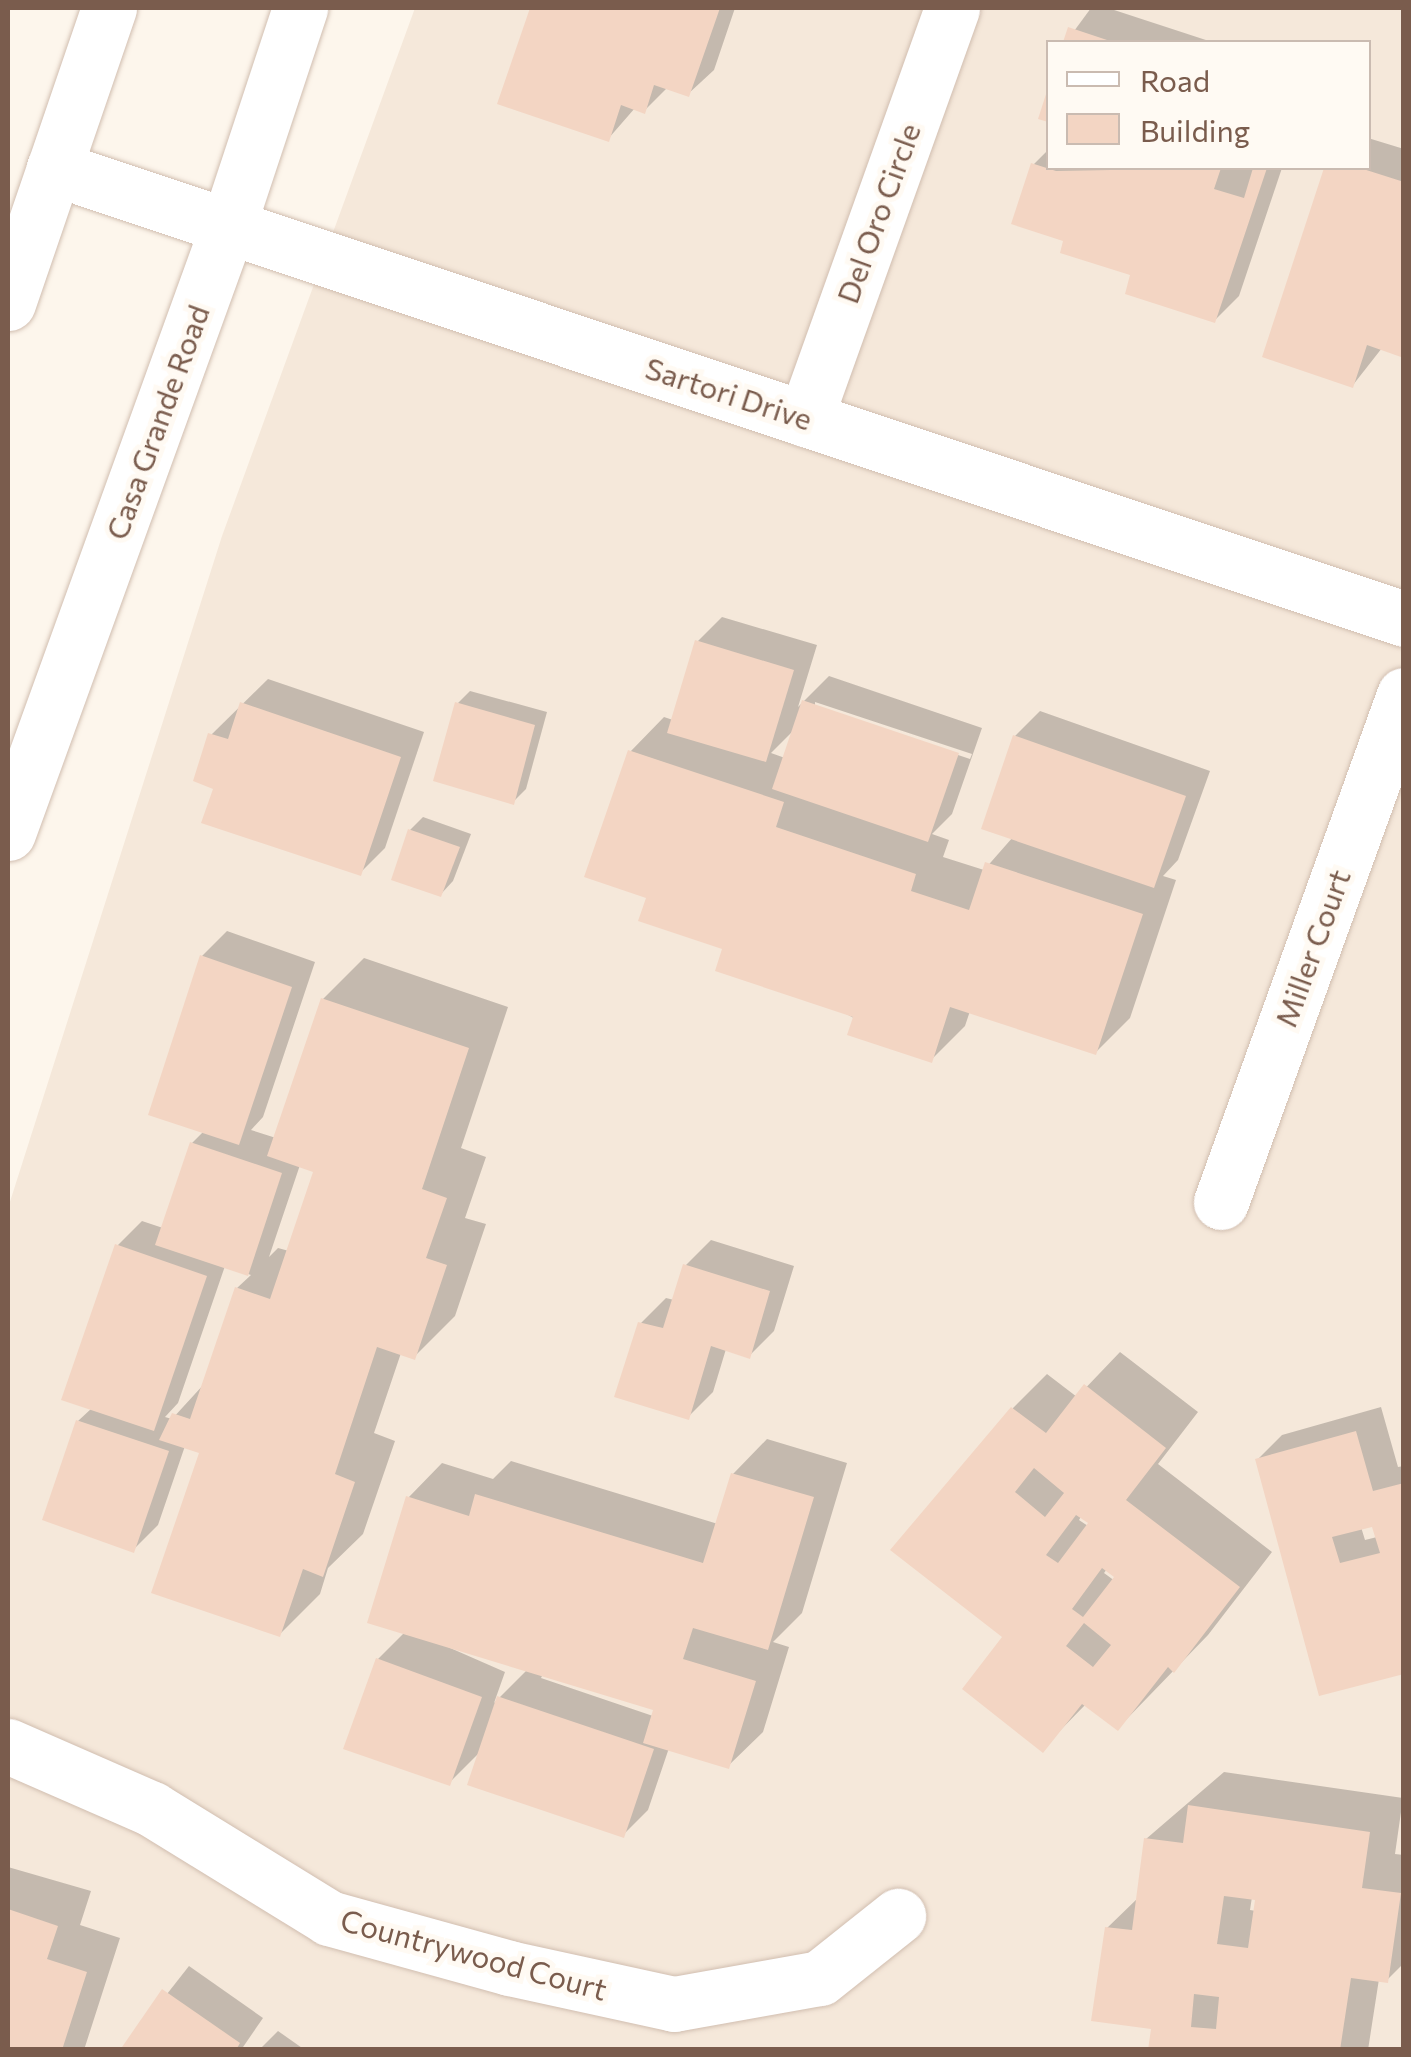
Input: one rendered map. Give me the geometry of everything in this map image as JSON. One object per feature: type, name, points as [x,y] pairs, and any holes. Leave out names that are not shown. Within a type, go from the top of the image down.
[{"type":"street","points":[[8,303],[109,8]]},
{"type":"street","name":"Casa Grande Road","points":[[8,834],[228,226],[300,8]]},
{"type":"street","name":"Del Oro Circle","points":[[805,419],[952,8]]},
{"type":"street","name":"Sartori Drive","points":[[54,168],[1404,619]]},
{"type":"street","name":"Miller Court","points":[[1221,1202],[1404,695]]},
{"type":"street","name":"Countrywood Court","points":[[8,1746],[152,1808],[330,1918],[509,1968],[674,2004],[820,1978],[898,1916]]},
{"type":"shaded area","points":[[415,8],[1403,8],[1403,2049],[8,2050],[8,1208],[222,536]]},
{"type":"building","points":[[530,8],[720,8],[689,97],[654,85],[645,114],[621,105],[609,142],[497,104]]},
{"type":"building","points":[[1068,27],[1107,40],[1064,40]]},
{"type":"building","points":[[1046,94],[1046,121],[1038,119]]},
{"type":"building","points":[[1031,163],[1056,171],[1220,170],[1214,189],[1244,198],[1252,170],[1266,170],[1215,323],[1125,294],[1130,275],[1060,253],[1063,241],[1011,224]]},
{"type":"building","points":[[1323,170],[1366,170],[1404,182],[1401,357],[1367,345],[1353,388],[1262,357]]},
{"type":"building","points":[[695,640],[794,670],[766,762],[667,733]]},
{"type":"building","points":[[802,700],[959,753],[928,842],[772,789]]},
{"type":"building","points":[[240,702],[401,757],[361,876],[201,823],[213,789],[193,781],[208,733],[228,739]]},
{"type":"building","points":[[455,702],[535,725],[514,805],[433,781]]},
{"type":"building","points":[[1013,735],[1186,796],[1154,888],[981,829]]},
{"type":"building","points":[[628,750],[784,802],[776,827],[916,874],[911,891],[969,910],[985,862],[1143,914],[1096,1055],[950,1007],[932,1063],[847,1035],[853,1017],[715,971],[722,949],[638,921],[646,898],[584,877]]},
{"type":"building","points":[[408,829],[460,847],[441,897],[391,880]]},
{"type":"building","points":[[200,955],[292,987],[239,1145],[148,1115]]},
{"type":"building","points":[[321,998],[469,1048],[422,1189],[447,1198],[426,1258],[447,1265],[415,1360],[377,1347],[335,1474],[355,1482],[323,1577],[303,1569],[280,1637],[151,1593],[199,1453],[159,1440],[172,1413],[190,1419],[235,1287],[270,1299],[313,1172],[267,1156]]},
{"type":"building","points":[[190,1142],[282,1173],[248,1276],[155,1245]]},
{"type":"building","points":[[115,1244],[207,1276],[154,1431],[61,1400]]},
{"type":"building","points":[[683,1264],[770,1291],[750,1359],[711,1346],[689,1420],[614,1397],[638,1322],[663,1328]]},
{"type":"building","points":[[1084,1384],[1166,1448],[1126,1500],[1240,1587],[1174,1673],[1168,1667],[1118,1731],[1082,1704],[1043,1753],[962,1689],[1002,1637],[890,1550],[1011,1407],[1046,1433]],"holes":[[[1034,1468],[1064,1493],[1045,1517],[1015,1492]],[[1076,1515],[1088,1523],[1058,1563],[1046,1555]],[[1102,1568],[1114,1577],[1083,1617],[1072,1609]],[[1084,1623],[1111,1645],[1093,1667],[1066,1646]]]},
{"type":"building","points":[[76,1420],[169,1451],[134,1553],[42,1520]]},
{"type":"building","points":[[1356,1431],[1373,1491],[1404,1483],[1404,1674],[1319,1696],[1255,1459]],"holes":[[[1372,1527],[1380,1553],[1340,1563],[1332,1537]]]},
{"type":"building","points":[[731,1473],[814,1497],[768,1650],[693,1628],[683,1659],[756,1681],[729,1769],[643,1743],[653,1710],[367,1623],[406,1496],[469,1516],[475,1494],[703,1563]]},
{"type":"building","points":[[376,1658],[482,1697],[450,1786],[343,1749]]},
{"type":"building","points":[[497,1696],[654,1749],[624,1838],[467,1785]]},
{"type":"building","points":[[1188,1805],[1370,1832],[1362,1888],[1401,1893],[1388,1983],[1351,1978],[1340,2050],[1148,2050],[1151,2029],[1091,2021],[1105,1927],[1132,1930],[1144,1838],[1183,1843]],"holes":[[[1224,1896],[1255,1900],[1248,1948],[1217,1944]],[[1194,1994],[1219,1997],[1216,2029],[1191,2027]]]},
{"type":"building","points":[[8,1909],[58,1926],[47,1959],[87,1972],[62,2050],[8,2050]]},
{"type":"building","points":[[162,1989],[240,2043],[236,2050],[120,2050]]}]
